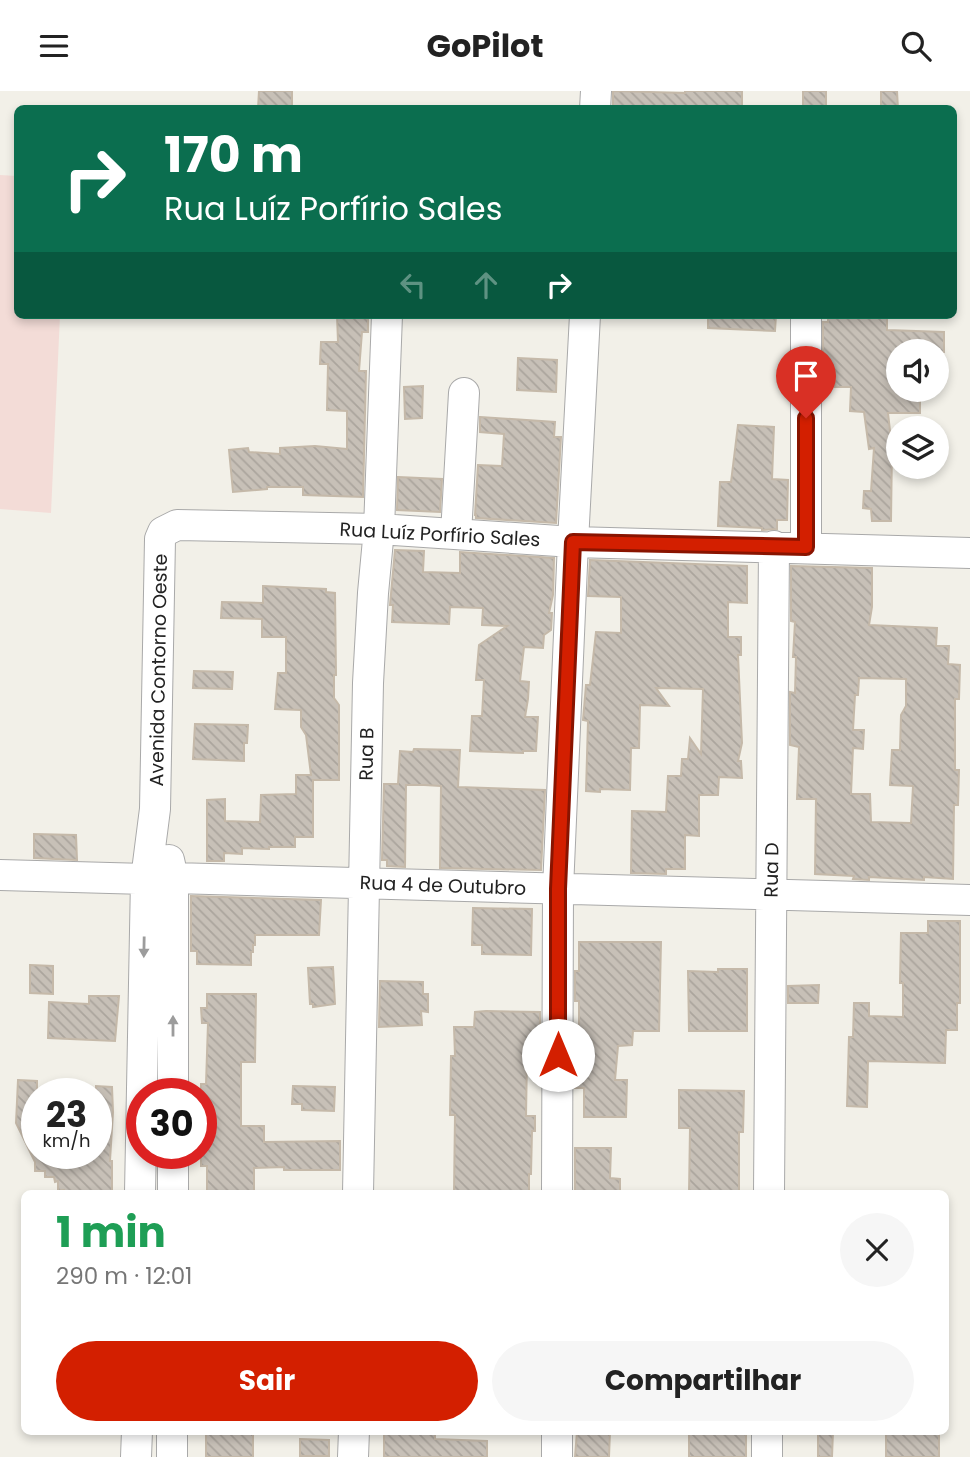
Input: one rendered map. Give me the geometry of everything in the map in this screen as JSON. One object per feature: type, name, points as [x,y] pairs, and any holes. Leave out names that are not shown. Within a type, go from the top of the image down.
[{"type":"street","name":"Rua B","points":[[358,1190],[368,683],[379,529],[387,319]]},
{"type":"street","points":[[558,1190],[558,889],[585,319]]},
{"type":"street","points":[[806,319],[806,547]]},
{"type":"street","points":[[456,534],[464,393]]},
{"type":"street","name":"Rua Luíz Porfírio Sales","points":[[163,532],[177,525],[379,529],[573,542],[970,553]]},
{"type":"street","name":"Avenida Contorno Oeste","points":[[163,532],[160,539],[155,809],[172,1078]]},
{"type":"street","name":"Rua D","points":[[769,1190],[774,546]]},
{"type":"street","name":"Rua 4 de Outubro","points":[[0,875],[970,900]]},
{"type":"street","name":"Avenida Contorno Oeste","points":[[140,1184],[160,878]]},
{"type":"street","points":[[140,1184],[173,1174]]},
{"type":"street","points":[[136,1457],[137,1435]]},
{"type":"street","points":[[172,1435],[172,1457]]},
{"type":"street","points":[[353,1457],[354,1435]]},
{"type":"street","points":[[557,1435],[557,1457]]},
{"type":"street","points":[[767,1435],[767,1457]]},
{"type":"shaded area","points":[[0,175],[14,176],[14,319],[60,319],[51,513],[0,509]]},
{"type":"building","points":[[259,91],[292,91],[292,105],[258,105]]},
{"type":"building","points":[[613,91],[742,91],[742,105],[613,105]]},
{"type":"building","points":[[803,91],[826,91],[826,105],[803,105]]},
{"type":"building","points":[[881,91],[897,91],[898,105],[881,105]]},
{"type":"building","points":[[337,319],[368,319],[368,332],[362,332],[359,371],[366,371],[363,497],[303,495],[303,487],[267,487],[233,492],[229,450],[248,448],[249,452],[280,454],[280,448],[315,446],[347,449],[347,411],[327,410],[328,364],[320,364],[321,342],[338,342]]},
{"type":"building","points":[[708,319],[776,319],[775,331],[708,328]]},
{"type":"building","points":[[828,319],[887,319],[887,330],[944,332],[944,339],[886,339],[886,402],[920,402],[920,413],[888,413],[886,416],[886,479],[892,479],[891,521],[872,521],[871,509],[863,508],[864,491],[871,491],[874,448],[869,449],[864,412],[850,411],[851,387],[835,387],[835,371],[823,370],[823,322],[828,322]]},
{"type":"building","points":[[518,358],[557,360],[556,392],[517,390]]},
{"type":"building","points":[[423,386],[422,418],[405,419],[404,387]]},
{"type":"building","points":[[480,417],[555,422],[554,437],[561,437],[556,523],[476,518],[478,465],[502,466],[504,434],[480,432]]},
{"type":"building","points":[[738,425],[774,427],[772,479],[788,480],[787,520],[777,520],[777,529],[718,526],[720,482],[731,482]]},
{"type":"building","points":[[398,477],[442,479],[440,512],[397,510]]},
{"type":"building","points":[[395,550],[424,551],[423,572],[460,573],[460,552],[554,558],[553,595],[549,613],[552,613],[551,630],[544,635],[543,648],[524,647],[520,681],[529,682],[525,717],[538,717],[536,751],[470,751],[472,716],[482,716],[484,680],[476,680],[479,645],[507,626],[482,625],[483,608],[450,607],[449,624],[392,622],[393,605],[390,605]]},
{"type":"building","points":[[590,560],[747,566],[747,603],[728,602],[728,637],[741,637],[741,655],[738,655],[742,743],[738,761],[741,761],[742,778],[719,777],[718,795],[699,795],[699,836],[685,835],[685,869],[666,869],[666,874],[631,873],[632,811],[666,812],[668,776],[681,776],[682,759],[688,759],[690,738],[701,754],[703,689],[656,688],[669,706],[640,705],[639,748],[631,748],[630,790],[586,791],[588,721],[583,720],[586,685],[590,685],[596,632],[621,633],[621,597],[588,596]]},
{"type":"building","points":[[791,566],[872,568],[869,625],[937,628],[936,646],[949,646],[948,664],[960,665],[959,699],[955,699],[955,770],[959,770],[958,805],[954,805],[953,879],[869,877],[869,880],[853,879],[854,876],[815,874],[816,799],[797,799],[799,747],[790,745],[790,692],[795,693],[796,657],[793,657],[795,622],[791,621]],"holes":[[[859,678],[906,679],[906,706],[901,715],[900,750],[892,750],[890,785],[913,786],[911,823],[871,822],[870,794],[851,794],[853,748],[863,749],[864,730],[853,730]]]},
{"type":"building","points":[[263,586],[326,589],[326,592],[335,593],[334,698],[339,705],[339,780],[313,780],[313,837],[295,837],[295,847],[242,848],[242,854],[224,853],[224,861],[207,861],[207,800],[225,799],[225,821],[260,822],[261,795],[296,794],[296,775],[311,775],[306,735],[301,727],[301,710],[275,709],[278,673],[286,673],[286,637],[262,637],[262,619],[221,618],[222,602],[263,603]]},
{"type":"building","points":[[194,671],[233,672],[232,689],[193,688]]},
{"type":"building","points":[[195,724],[248,725],[244,761],[193,759]]},
{"type":"building","points":[[414,749],[460,750],[458,787],[545,790],[541,870],[440,868],[441,786],[424,785],[406,785],[405,867],[387,866],[387,860],[382,860],[384,784],[398,784],[400,751],[413,752]]},
{"type":"building","points":[[34,834],[76,835],[77,860],[34,858]]},
{"type":"building","points":[[191,896],[321,900],[319,935],[255,935],[251,965],[197,964],[197,951],[191,951]]},
{"type":"building","points":[[473,908],[532,909],[531,955],[482,954],[482,945],[472,945]]},
{"type":"building","points":[[928,921],[960,921],[960,1003],[957,1003],[957,1030],[946,1030],[945,1063],[868,1061],[867,1107],[847,1106],[849,1037],[853,1037],[854,1003],[869,1003],[869,1016],[903,1017],[903,983],[900,983],[901,933],[928,933]]},
{"type":"building","points":[[579,942],[661,942],[659,1031],[633,1031],[632,1045],[618,1046],[615,1080],[627,1080],[626,1117],[584,1117],[584,1088],[575,1088],[575,1031],[579,1031],[579,1001],[575,1001],[575,971],[579,971]]},
{"type":"building","points":[[30,965],[53,966],[53,994],[30,993]]},
{"type":"building","points":[[333,967],[335,1004],[313,1007],[313,1004],[310,1004],[308,968]]},
{"type":"building","points":[[718,969],[747,969],[747,1031],[689,1031],[688,971],[718,972]]},
{"type":"building","points":[[380,981],[423,982],[423,994],[428,994],[428,1012],[421,1011],[422,1025],[379,1027]]},
{"type":"building","points":[[819,985],[818,1003],[788,1003],[788,986]]},
{"type":"building","points":[[207,994],[256,994],[255,1062],[241,1062],[241,1126],[264,1126],[264,1142],[340,1141],[340,1170],[254,1168],[254,1190],[207,1190],[207,1169],[217,1169],[217,1078],[206,1078],[208,1023],[202,1023],[201,1008],[207,1008]]},
{"type":"building","points":[[89,996],[119,996],[115,1041],[48,1038],[49,1002],[89,1004]]},
{"type":"building","points":[[475,1012],[540,1012],[540,1049],[532,1049],[532,1057],[527,1058],[526,1116],[535,1116],[529,1190],[454,1190],[455,1115],[450,1115],[451,1056],[455,1056],[454,1027],[474,1027]]},
{"type":"building","points":[[18,1080],[21,1080],[21,1133],[16,1123]]},
{"type":"building","points":[[293,1086],[335,1087],[334,1111],[302,1110],[302,1104],[292,1104]]},
{"type":"building","points":[[679,1090],[744,1091],[743,1132],[739,1132],[739,1190],[689,1190],[690,1128],[679,1128]]},
{"type":"building","points":[[575,1148],[611,1148],[610,1178],[620,1179],[620,1190],[575,1190]]},
{"type":"building","points":[[112,1169],[112,1190],[58,1190],[58,1181],[55,1182],[54,1177],[45,1177],[45,1171],[35,1171]]},
{"type":"building","points":[[206,1435],[253,1435],[253,1457],[206,1457]]},
{"type":"building","points":[[384,1435],[435,1435],[435,1439],[487,1441],[487,1457],[384,1457]]},
{"type":"building","points":[[577,1435],[610,1435],[609,1457],[575,1457]]},
{"type":"building","points":[[689,1435],[746,1435],[746,1457],[689,1457]]},
{"type":"building","points":[[818,1435],[833,1435],[832,1457],[818,1457]]},
{"type":"building","points":[[886,1435],[939,1435],[939,1457],[886,1457]]},
{"type":"building","points":[[300,1439],[329,1440],[329,1456],[300,1456]]},
{"type":"route","points":[[558,1055],[558,889],[573,542],[806,547],[806,418]]}]
